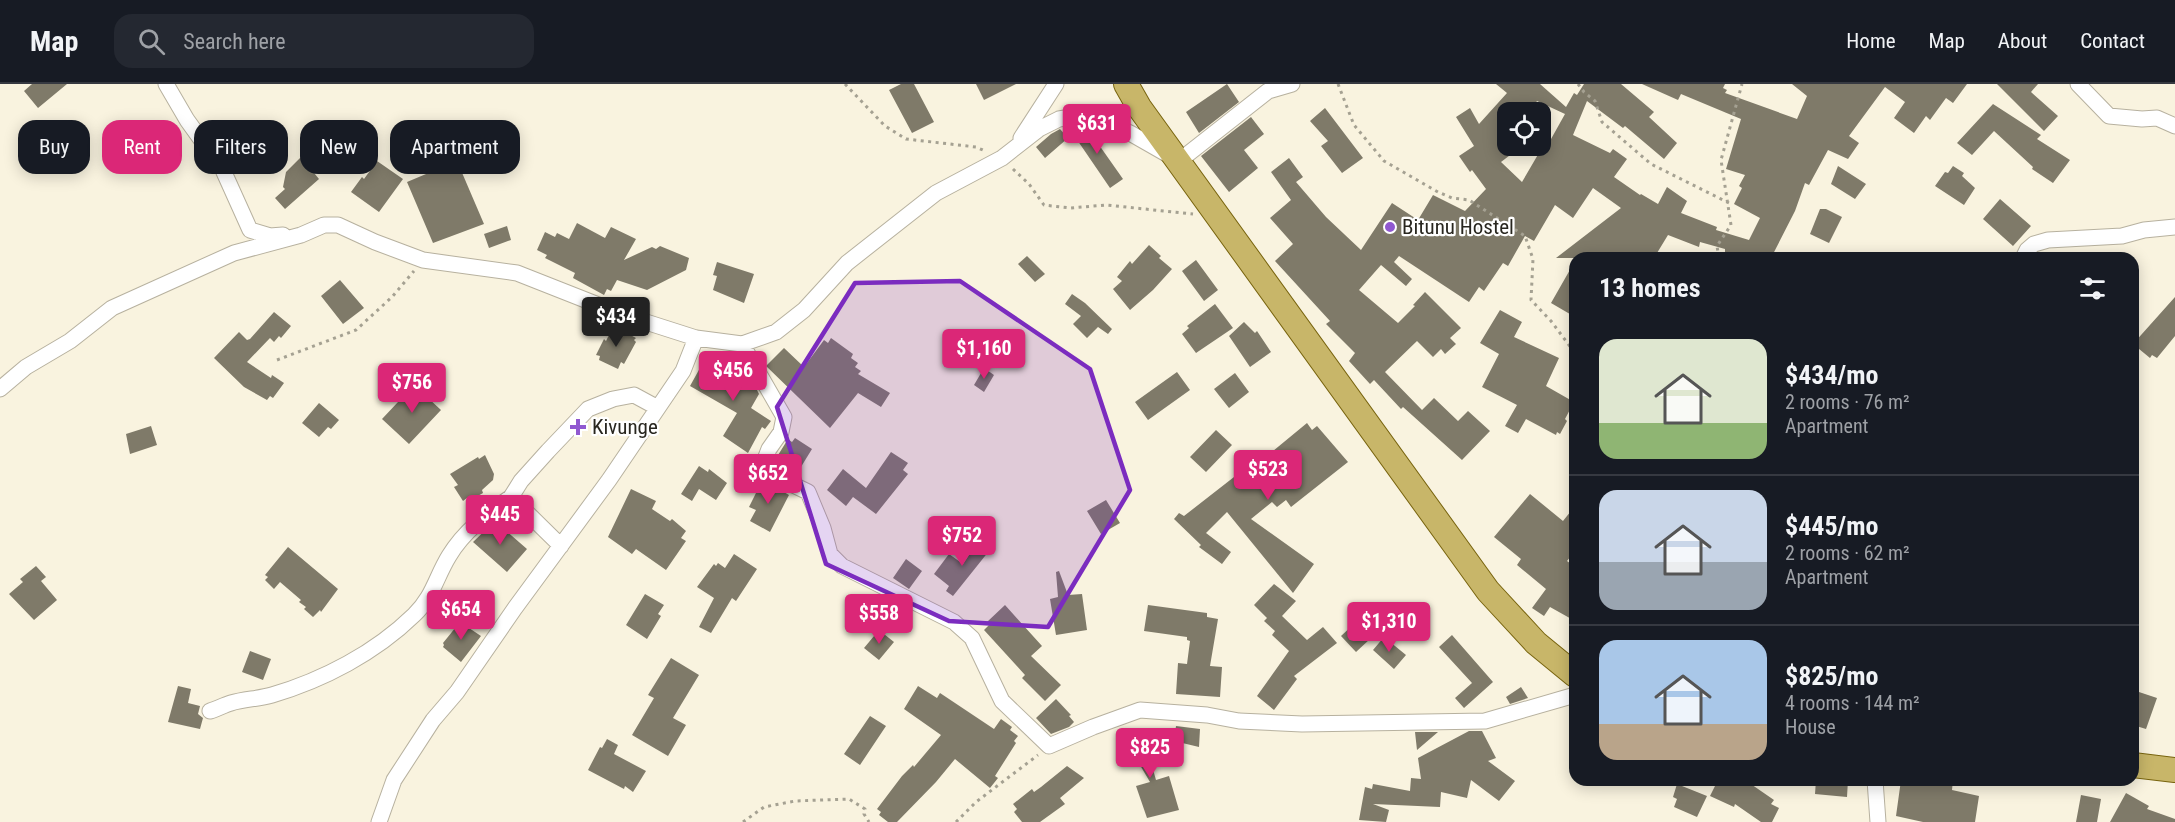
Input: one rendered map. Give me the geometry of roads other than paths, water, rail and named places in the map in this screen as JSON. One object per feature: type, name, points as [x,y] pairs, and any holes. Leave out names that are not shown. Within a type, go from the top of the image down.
[{"type":"main road","points":[[1126,84],[1139,107],[1488,591],[1536,644],[1569,670]]},
{"type":"main road","points":[[2139,766],[2175,770]]},
{"type":"street","points":[[166,84],[187,120],[223,170],[250,230],[270,236],[301,235]]},
{"type":"street","points":[[1002,158],[1022,137],[1056,84]]},
{"type":"street","points":[[0,389],[26,367],[70,341],[112,308],[234,253],[301,235],[324,225],[338,225],[423,260],[517,273],[621,314],[696,338],[742,345],[776,332],[804,310],[847,263],[936,193],[1002,158],[1039,129],[1059,120],[1089,114],[1130,133],[1179,161],[1268,91],[1292,84]]},
{"type":"street","points":[[2078,84],[2109,116],[2157,118],[2175,126]]},
{"type":"street","points":[[2026,252],[2034,244],[2048,240],[2122,236],[2144,230],[2175,227]]},
{"type":"street","points":[[379,822],[394,780],[433,720],[457,692],[609,480],[683,371],[696,338]]},
{"type":"street","points":[[742,345],[784,417],[782,432],[769,448],[764,462],[779,477],[808,492],[824,528],[830,554],[842,566],[954,622],[972,638],[1002,701],[1049,746],[1093,726],[1140,710],[1207,715],[1239,722],[1302,724],[1485,721],[1569,697]]},
{"type":"street","points":[[210,711],[232,703],[268,696],[304,685],[380,643],[414,615],[430,597],[448,557],[468,531],[511,497],[521,481],[541,458],[588,409],[614,399],[634,395],[658,408]]},
{"type":"street","points":[[511,497],[561,546]]},
{"type":"street","points":[[1875,786],[1878,822]]},
{"type":"place","name":"Bitunu Hostel","points":[[1390,227]]},
{"type":"place","name":"Kivunge","points":[[578,427]]}]
